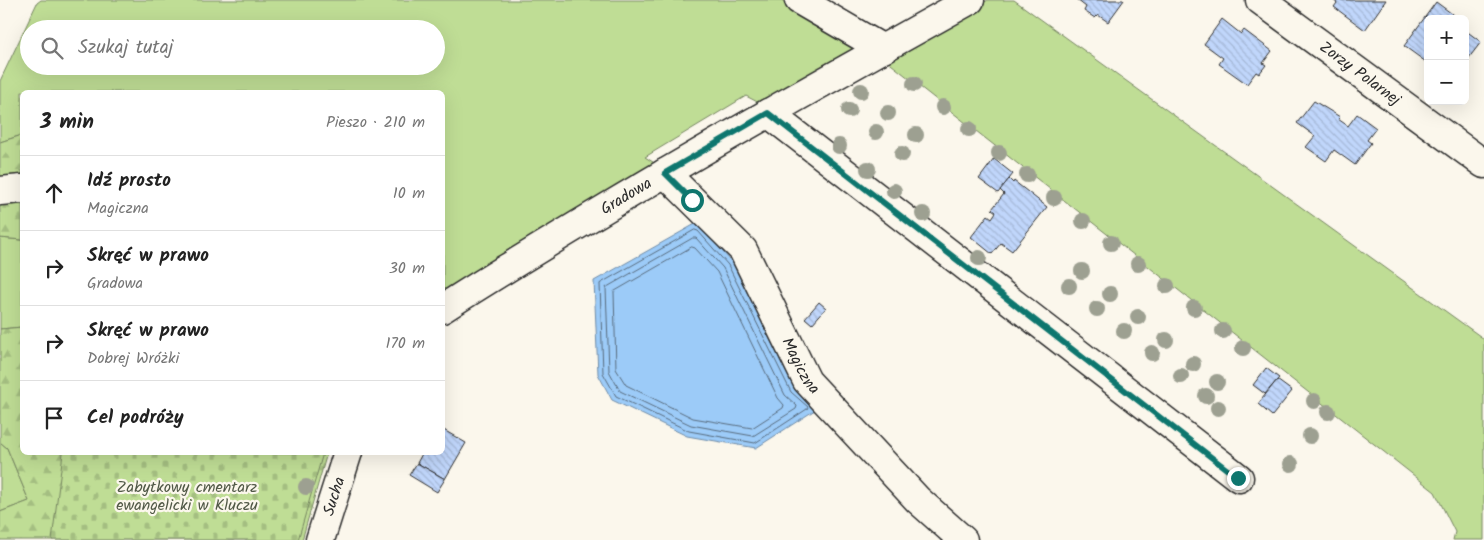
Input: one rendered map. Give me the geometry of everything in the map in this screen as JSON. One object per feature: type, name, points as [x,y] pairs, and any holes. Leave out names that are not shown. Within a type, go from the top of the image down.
[{"type":"street","points":[[799,0],[883,49]]},
{"type":"street","name":"Gradowa","points":[[445,307],[486,280],[665,173],[970,0]]},
{"type":"street","name":"Zorzy Polarnej","points":[[1260,0],[1484,164]]},
{"type":"street","points":[[768,113],[1238,478]]},
{"type":"street","name":"Magiczna","points":[[665,173],[743,250],[807,381],[918,500],[963,540]]},
{"type":"street","points":[[0,191],[20,189]]},
{"type":"street","name":"Sucha","points":[[320,540],[347,455]]},
{"type":"green space","points":[[41,0],[786,0],[867,48],[767,107],[746,96],[645,157],[664,169],[445,290],[445,90],[20,90],[20,136],[0,142],[0,81],[20,39],[20,75],[445,75],[445,20],[29,20],[37,3]]},
{"type":"green space","points":[[988,0],[1014,0],[1484,339],[1484,540],[1453,540],[1455,532],[1435,492],[882,57]]},
{"type":"green space","points":[[20,136],[20,240],[0,238],[0,142]]},
{"type":"green space","points":[[0,238],[20,240],[20,327],[0,329]]},
{"type":"green space","name":"Zabytkowy cmentarz ewangelicki w Kluczu","points":[[20,327],[20,455],[326,455],[302,540],[0,540],[0,512],[29,501],[7,448],[0,442],[0,329]]},
{"type":"green space","points":[[0,442],[7,448],[29,501],[0,512]]},
{"type":"green space","name":"Zabytkowy cmentarz ewangelicki w Kluczu","points":[[63,455],[322,455],[298,540],[52,540]]},
{"type":"water","points":[[697,223],[732,262],[795,390],[818,408],[756,448],[687,436],[612,400],[598,374],[594,281]]},
{"type":"building","points":[[1077,0],[1124,0],[1108,22],[1098,15],[1095,18],[1084,11],[1086,7]]},
{"type":"building","points":[[1333,0],[1386,0],[1365,30],[1334,7],[1337,3]]},
{"type":"building","points":[[1436,2],[1454,15],[1427,15]]},
{"type":"building","points":[[1424,18],[1424,61],[1404,46]]},
{"type":"building","points":[[1222,19],[1241,34],[1244,30],[1272,51],[1263,63],[1266,65],[1259,74],[1256,72],[1247,84],[1219,64],[1223,58],[1204,44]]},
{"type":"building","points":[[1469,33],[1481,42],[1469,58]]},
{"type":"building","points":[[1314,101],[1340,117],[1338,119],[1348,126],[1357,114],[1376,128],[1367,140],[1371,143],[1355,165],[1334,150],[1326,161],[1306,147],[1315,136],[1297,123]]},
{"type":"building","points":[[994,159],[1013,174],[998,193],[979,179]]},
{"type":"building","points":[[1009,179],[1047,207],[1012,251],[1001,243],[992,254],[971,237],[988,215],[992,218],[996,212],[992,209],[1004,194],[1000,190]]},
{"type":"building","points":[[819,302],[826,308],[812,324],[805,318]]},
{"type":"building","points":[[1266,368],[1279,378],[1265,394],[1253,385]]},
{"type":"building","points":[[1277,380],[1292,391],[1272,416],[1258,404]]},
{"type":"building","points":[[445,431],[466,443],[445,479],[417,463],[421,455],[445,455]]},
{"type":"building","points":[[417,463],[445,479],[437,492],[409,475]]},
{"type":"route","points":[[692,200],[665,173],[768,113],[1238,478]]}]
